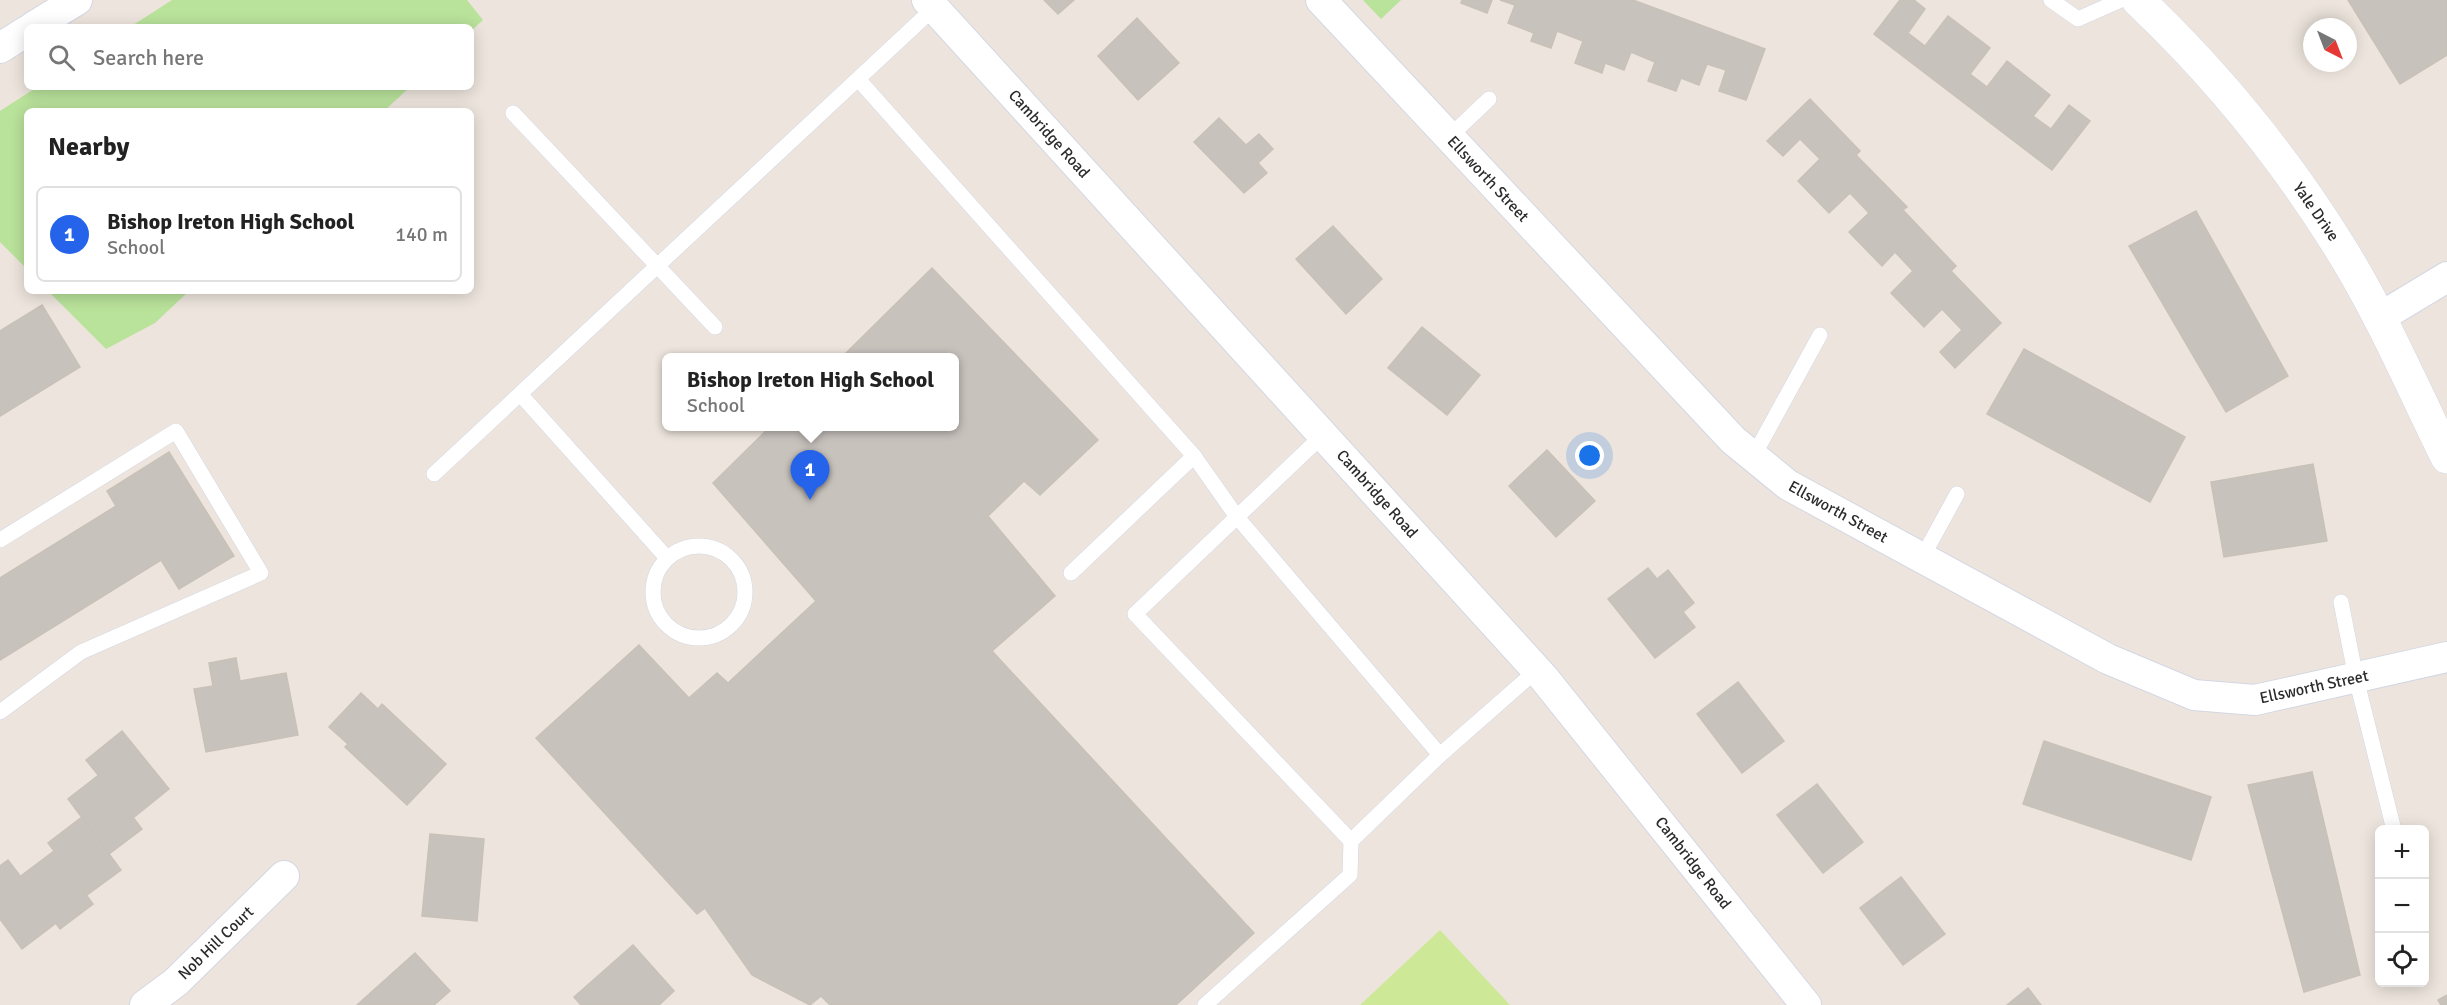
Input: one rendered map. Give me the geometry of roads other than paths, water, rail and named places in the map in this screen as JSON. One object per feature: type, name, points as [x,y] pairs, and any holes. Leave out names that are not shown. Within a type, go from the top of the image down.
[{"type":"street","points":[[38,24],[76,0]]},
{"type":"street","name":"Ellsworth Street","points":[[1321,0],[1733,440],[1788,485],[2108,659],[2194,695],[2255,700],[2447,657]]},
{"type":"street","name":"Yale Drive","points":[[2138,0],[2216,78],[2286,168],[2339,246],[2379,318],[2447,456]]},
{"type":"street","name":"Cambridge Road","points":[[931,4],[1537,670],[1806,1005]]},
{"type":"street","points":[[0,48],[24,33]]},
{"type":"street","points":[[2379,318],[2447,277]]},
{"type":"street","name":"Nob Hill Court","points":[[145,1005],[176,982],[284,876]]},
{"type":"lane","points":[[2051,0],[2078,19],[2121,0]]},
{"type":"lane","points":[[434,474],[858,79],[931,4]]},
{"type":"lane","points":[[858,79],[1194,456],[1237,517],[1440,755]]},
{"type":"lane","points":[[1449,137],[1489,99]]},
{"type":"lane","points":[[513,113],[715,327]]},
{"type":"lane","points":[[1753,457],[1820,335]]},
{"type":"lane","points":[[520,394],[667,558]]},
{"type":"lane","points":[[0,540],[176,431],[261,573],[81,652],[0,712]]},
{"type":"lane","points":[[1323,435],[1135,614],[1352,841]]},
{"type":"lane","points":[[1071,573],[1194,456]]},
{"type":"lane","points":[[1922,558],[1957,494]]},
{"type":"lane","points":[[699,545],[720,550],[737,564],[746,591],[742,608],[732,624],[719,634],[704,638],[682,635],[661,620],[654,605],[653,582],[659,567],[667,558],[680,549],[699,545]]},
{"type":"lane","points":[[2341,602],[2356,678],[2393,825]]},
{"type":"lane","points":[[1205,1005],[1350,875],[1352,841],[1440,755],[1537,670]]},
{"type":"place","name":"Bishop Ireton High School","points":[[810,500]]}]
